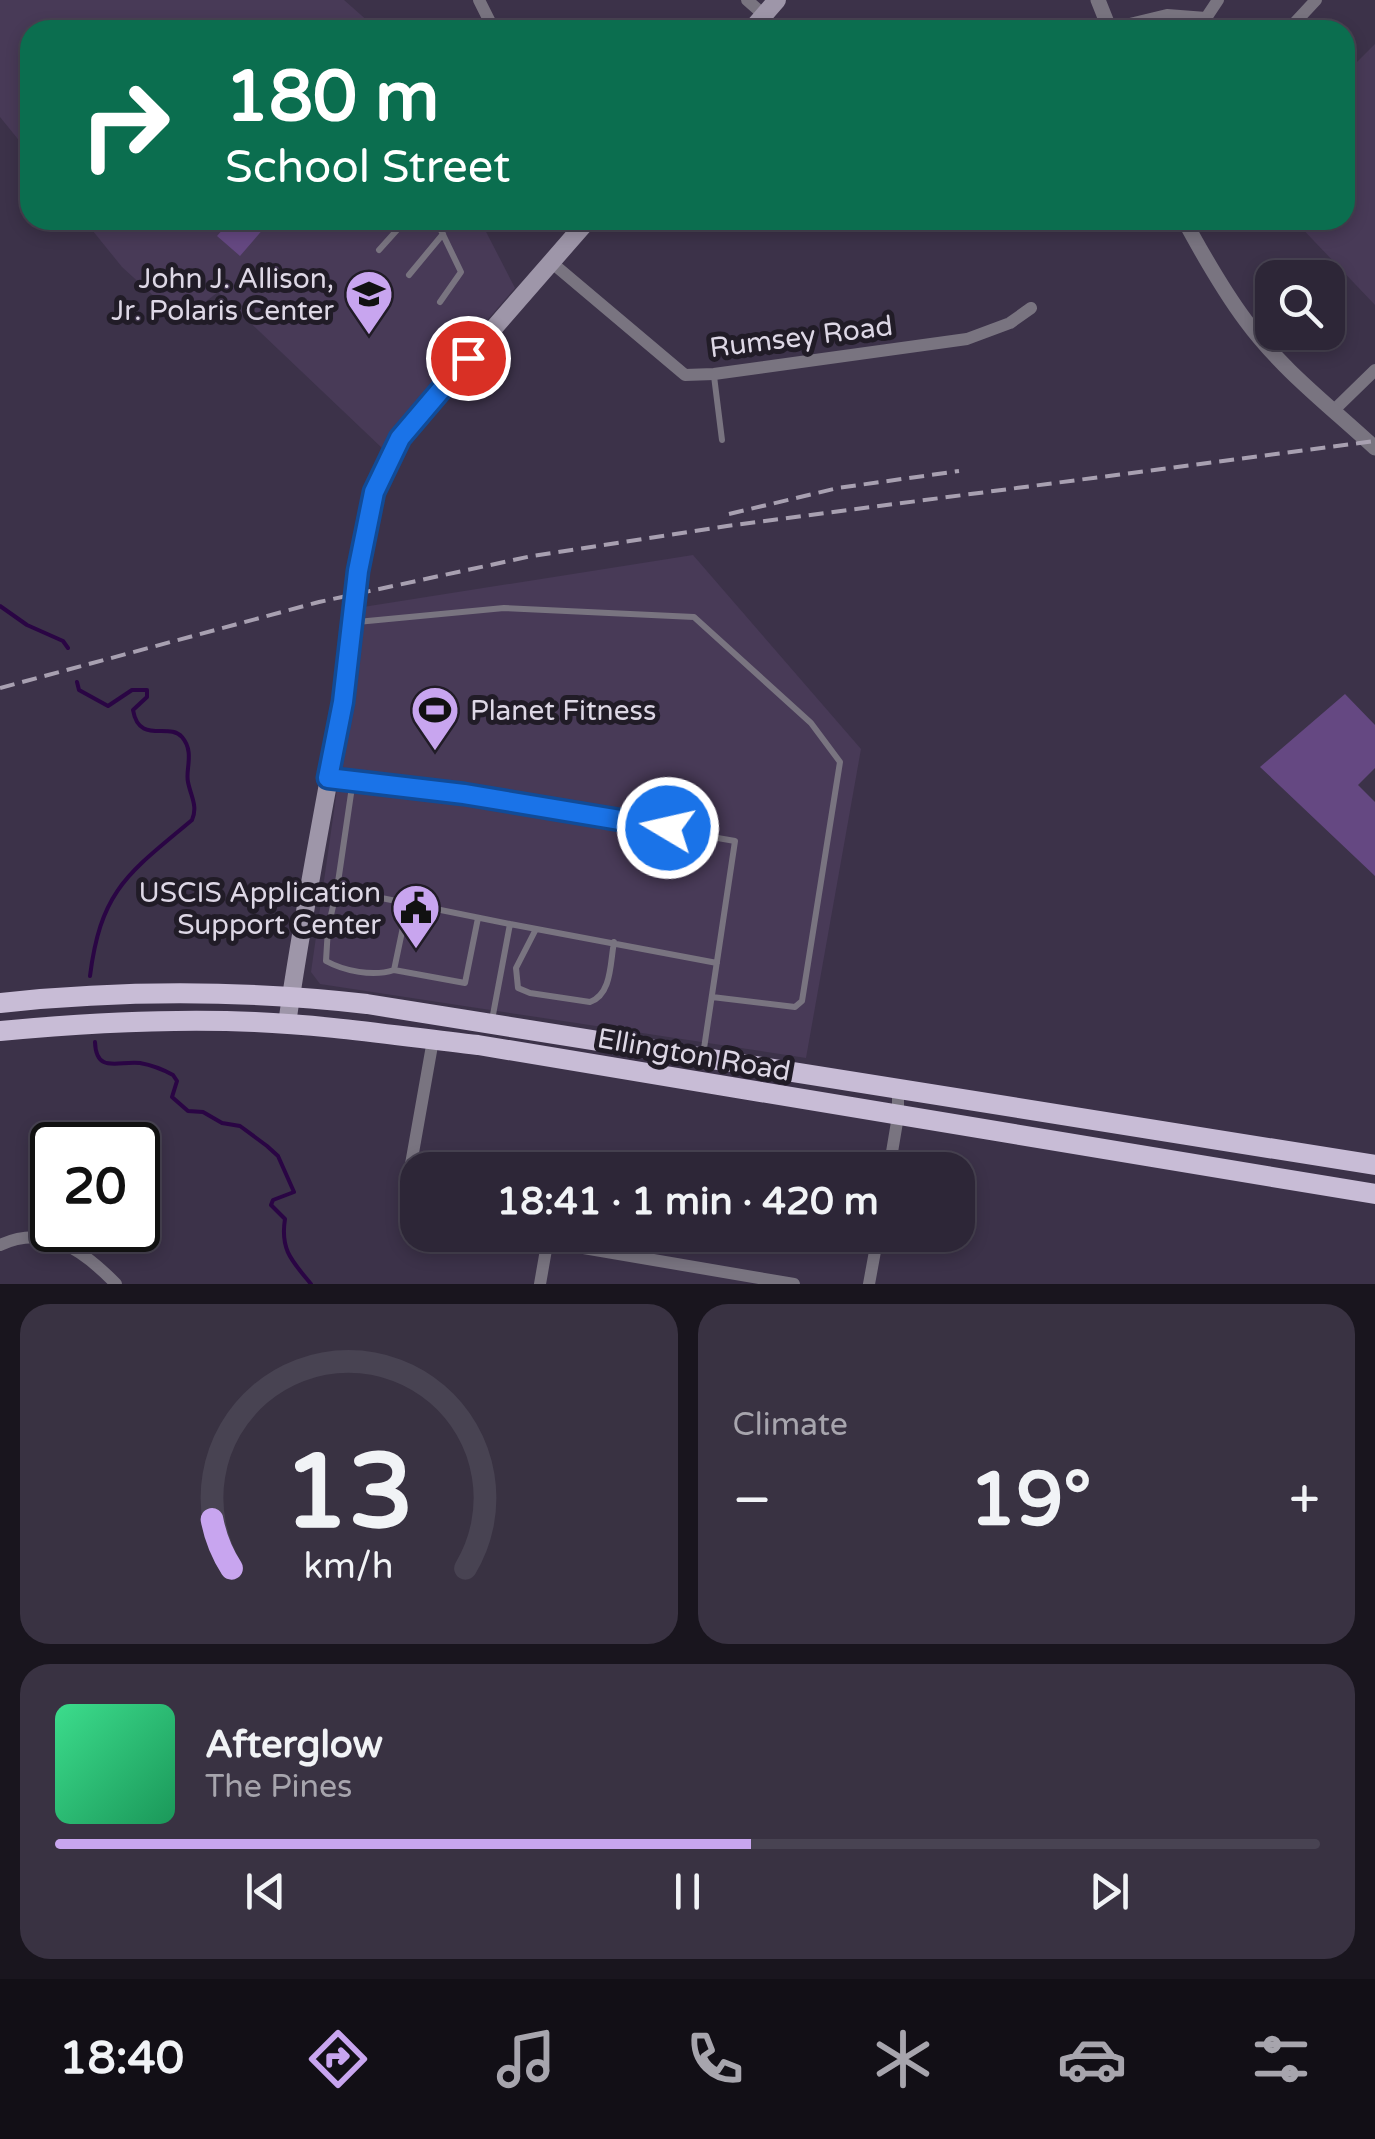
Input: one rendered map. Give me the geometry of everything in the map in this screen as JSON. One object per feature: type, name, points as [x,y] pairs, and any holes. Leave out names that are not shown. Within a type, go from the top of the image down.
[{"type":"highway","name":"Ellington Road","points":[[0,1003],[126,994],[291,997],[404,1008],[1375,1166]]},
{"type":"highway","name":"Ellington Road","points":[[0,1031],[134,1021],[287,1024],[433,1040],[1375,1194]]},
{"type":"highway","points":[[698,1084],[702,1056]]},
{"type":"main road","points":[[760,20],[777,0]]},
{"type":"main road","points":[[287,1024],[343,702],[369,508],[390,454],[412,422],[579,230]]},
{"type":"street","points":[[747,0],[764,15]]},
{"type":"street","points":[[1297,20],[1316,0]]},
{"type":"street","points":[[1148,20],[1167,15],[1190,20]]},
{"type":"street","points":[[1189,230],[1248,324],[1375,448]]},
{"type":"street","name":"Rumsey Road","points":[[551,262],[686,374],[714,374],[966,339],[1010,323],[1031,308]]},
{"type":"street","points":[[1333,411],[1375,370]]},
{"type":"street","points":[[413,1152],[433,1040]]},
{"type":"street","points":[[892,1152],[898,1088]]},
{"type":"street","points":[[0,1245],[40,1236],[66,1243],[91,1258],[116,1284]]},
{"type":"street","points":[[540,1284],[546,1252]]},
{"type":"street","points":[[596,1252],[794,1284]]},
{"type":"street","points":[[869,1284],[875,1252]]},
{"type":"lane","points":[[379,250],[397,230]]},
{"type":"lane","points":[[440,230],[461,272],[440,302]]},
{"type":"lane","points":[[408,275],[442,234]]},
{"type":"lane","points":[[714,374],[722,440]]},
{"type":"lane","points":[[352,622],[504,608],[694,617],[811,724],[840,762],[802,1001],[795,1007],[712,998]]},
{"type":"lane","points":[[328,778],[464,794],[735,841],[702,1056]]},
{"type":"lane","points":[[353,780],[328,928],[326,962],[366,973],[394,970],[465,984],[478,918]]},
{"type":"lane","points":[[337,889],[717,963]]},
{"type":"lane","points":[[394,970],[408,903]]},
{"type":"lane","points":[[492,1022],[510,924]]},
{"type":"lane","points":[[536,928],[516,968],[518,988],[530,993],[597,1000],[606,986],[614,942]]},
{"type":"shaded area","points":[[0,0],[344,0],[367,20],[20,20],[20,142],[0,117]]},
{"type":"shaded area","points":[[1375,44],[1375,305],[1345,274],[1345,260],[1332,260],[1304,230],[1355,230],[1355,64]]},
{"type":"shaded area","name":"John J. Allison, Jr. Polaris Center","points":[[92,230],[485,230],[515,288],[382,448],[218,292],[181,321],[122,267]]},
{"type":"shaded area","points":[[222,230],[262,230],[240,256],[217,236]]},
{"type":"shaded area","points":[[693,555],[861,749],[806,1058],[320,984],[311,972],[363,607]]},
{"type":"shaded area","points":[[1345,694],[1375,725],[1375,768],[1358,785],[1375,802],[1375,876],[1260,767]]},
{"type":"waterway","points":[[0,606],[27,625],[63,641],[68,648]]},
{"type":"waterway","points":[[77,682],[79,690],[108,706],[132,690],[147,690],[147,697],[133,710],[136,721],[148,730],[170,731],[182,737],[188,749],[187,777],[194,806],[192,820],[135,870],[110,902],[95,946],[90,976]]},
{"type":"waterway","points":[[95,1042],[96,1052],[104,1062],[140,1063],[173,1075],[177,1081],[172,1097],[188,1111],[203,1112],[222,1123],[240,1126],[278,1156],[294,1192],[273,1200],[271,1205],[285,1219],[284,1239],[289,1254],[311,1284]]},
{"type":"railway","points":[[0,688],[319,602],[532,556],[727,526],[1375,441]]},
{"type":"railway","points":[[729,514],[838,488],[959,471]]},
{"type":"place","name":"John J. Allison, Jr. Polaris Center","points":[[369,336]]},
{"type":"place","name":"Planet Fitness","points":[[435,752]]},
{"type":"place","name":"USCIS Application Support Center","points":[[416,950]]},
{"type":"route","points":[[468,358],[400,438],[374,492],[358,571],[343,702],[328,778],[464,794],[668,828]]}]
